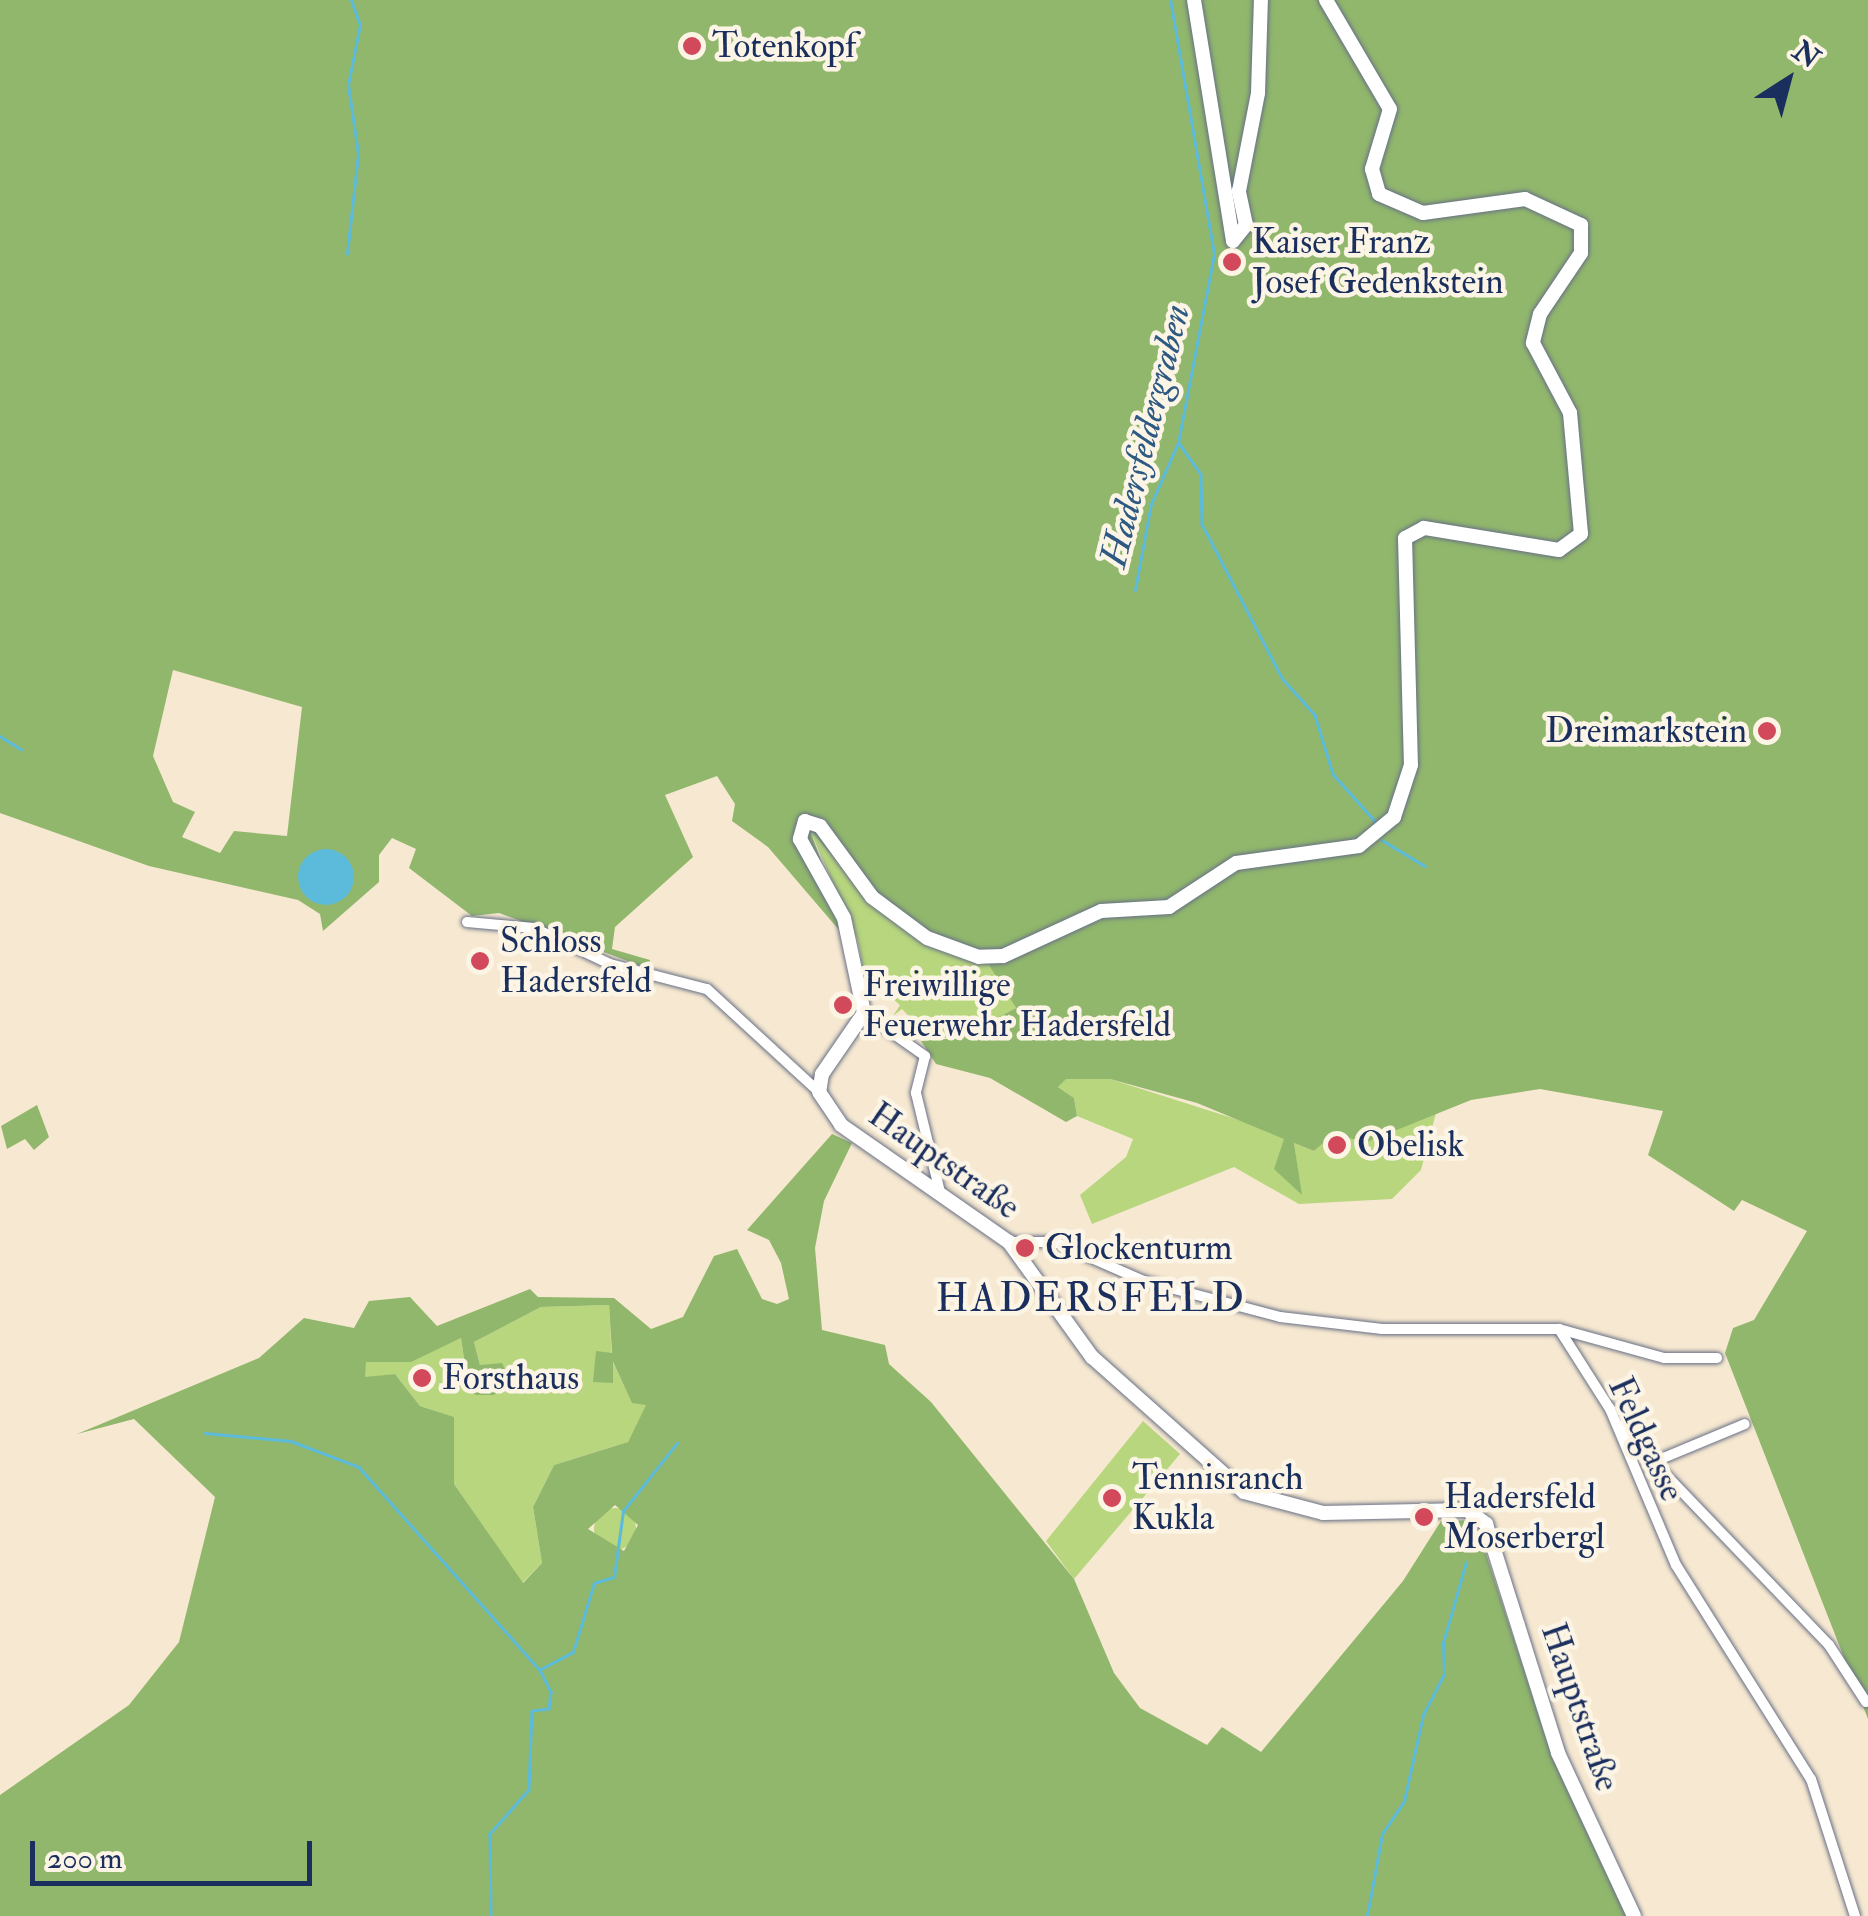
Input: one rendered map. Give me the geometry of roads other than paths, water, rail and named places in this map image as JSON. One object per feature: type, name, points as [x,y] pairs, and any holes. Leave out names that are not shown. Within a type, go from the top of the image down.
[{"type":"street","points":[[1194,0],[1233,241],[1246,225],[1239,191],[1258,93],[1261,0]]},
{"type":"street","points":[[941,1197],[916,1093],[925,1056],[864,1013],[844,918],[800,839],[805,821],[820,826],[872,897],[927,938],[980,958],[1004,956],[1101,911],[1170,907],[1236,864],[1358,846],[1394,817],[1411,765],[1405,538],[1424,528],[1558,550],[1581,534],[1570,414],[1533,344],[1540,314],[1581,253],[1581,224],[1525,199],[1423,213],[1379,194],[1372,169],[1390,109],[1326,0]]},
{"type":"street","points":[[467,922],[523,925],[610,964],[707,990],[743,1013],[819,1092]]},
{"type":"street","points":[[819,1092],[822,1074],[864,1013]]},
{"type":"street","name":"Hauptstraße","points":[[819,1092],[841,1125],[1009,1242],[1092,1356],[1244,1492],[1322,1513],[1467,1510],[1486,1524],[1558,1753],[1634,1916]]},
{"type":"street","points":[[1009,1242],[1056,1242],[1169,1289],[1296,1319],[1559,1329],[1664,1358],[1717,1358]]},
{"type":"street","name":"Feldgasse","points":[[1559,1329],[1618,1424],[1676,1564],[1820,1796],[1855,1916]]},
{"type":"street","points":[[1618,1424],[1830,1646],[1866,1702]]},
{"type":"street","points":[[1656,1462],[1745,1424]]},
{"type":"water","points":[[326,849],[346,857],[354,877],[346,897],[326,905],[306,897],[298,877],[306,857]]},
{"type":"waterway","points":[[347,254],[358,154],[348,85],[360,25],[351,0]]},
{"type":"waterway","name":"Hadersfeldergraben","points":[[1135,590],[1151,504],[1178,443],[1214,254],[1170,0]]},
{"type":"waterway","points":[[1179,443],[1201,474],[1202,524],[1282,678],[1315,715],[1333,774],[1377,823]]},
{"type":"waterway","points":[[0,736],[21,749]]},
{"type":"waterway","points":[[1382,840],[1425,866]]},
{"type":"waterway","points":[[205,1433],[291,1441],[359,1467],[540,1670],[551,1692],[549,1709],[532,1711],[529,1790],[490,1834],[491,1916]]},
{"type":"waterway","points":[[541,1669],[573,1652],[594,1583],[614,1577],[623,1511],[677,1443]]},
{"type":"waterway","points":[[1367,1916],[1382,1834],[1404,1801],[1423,1715],[1444,1674],[1443,1643],[1466,1562]]},
{"type":"place","name":"Totenkopf","points":[[692,46]]},
{"type":"place","name":"Kaiser Franz Josef Gedenkstein","points":[[1232,262]]},
{"type":"place","name":"Dreimarkstein","points":[[1767,731]]},
{"type":"place","name":"Schloss Hadersfeld","points":[[480,961]]},
{"type":"place","name":"Freiwillige Feuerwehr Hadersfeld","points":[[843,1005]]},
{"type":"place","name":"Obelisk","points":[[1337,1145]]},
{"type":"place","name":"Glockenturm","points":[[1025,1248]]},
{"type":"place","name":"Forsthaus","points":[[422,1378]]},
{"type":"place","name":"Tennisranch Kukla","points":[[1112,1498]]},
{"type":"place","name":"Hadersfeld Moserbergl","points":[[1424,1517]]},
{"type":"district","name":"HADERSFELD","points":[[1091,1299]]}]
